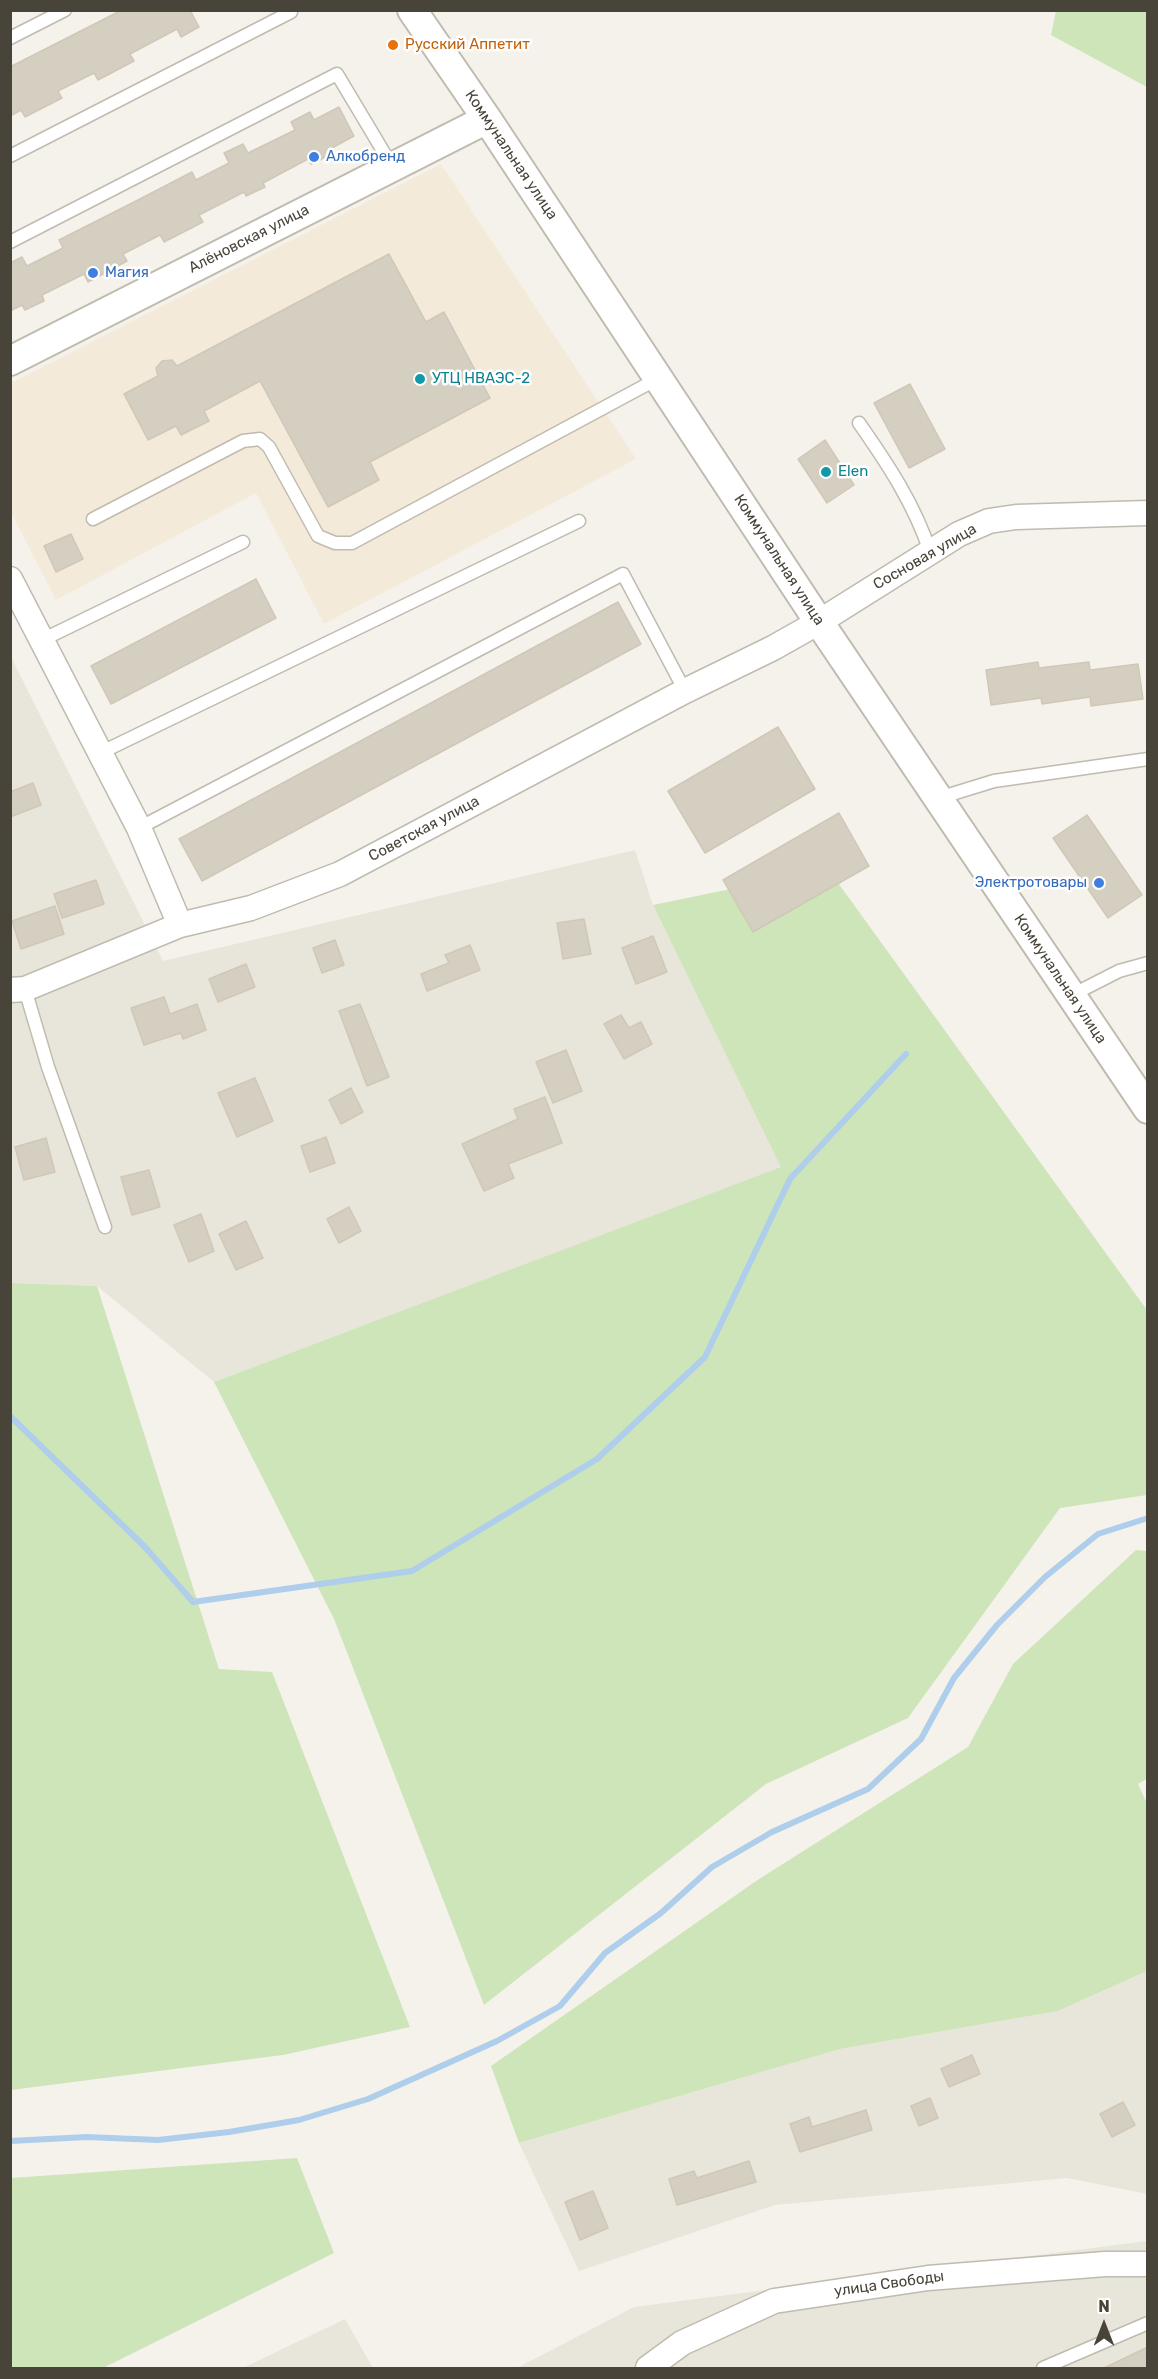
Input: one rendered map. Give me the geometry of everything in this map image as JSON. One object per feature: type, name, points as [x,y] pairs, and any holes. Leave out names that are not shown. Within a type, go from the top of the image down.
[{"type":"street","name":"Коммунальная улица","points":[[412,10],[487,118],[660,378],[819,622],[1148,1109]]},
{"type":"street","name":"Алёновская улица","points":[[10,361],[392,166],[441,144],[487,118]]},
{"type":"street","name":"Сосновая улица","points":[[819,622],[959,534],[998,520],[1016,517],[1148,513]]},
{"type":"street","points":[[10,579],[139,828],[180,925]]},
{"type":"street","name":"Советская улица","points":[[18,990],[180,925],[251,908],[340,874],[819,622]]},
{"type":"street","name":"улица Свободы","points":[[648,2368],[682,2343],[774,2301],[928,2278],[1105,2264],[1148,2264]]},
{"type":"lane","points":[[10,38],[65,10]]},
{"type":"lane","points":[[10,156],[291,12]]},
{"type":"lane","points":[[10,242],[337,74],[392,166]]},
{"type":"lane","points":[[93,519],[243,441],[260,439],[269,447],[318,536],[335,543],[352,543],[660,378]]},
{"type":"lane","points":[[859,423],[891,470],[924,533],[930,552]]},
{"type":"lane","points":[[100,753],[579,521]]},
{"type":"lane","points":[[42,640],[243,542]]},
{"type":"lane","points":[[139,828],[623,574],[685,691]]},
{"type":"lane","points":[[938,798],[994,781],[1148,759]]},
{"type":"lane","points":[[1071,995],[1119,971],[1148,963]]},
{"type":"lane","points":[[18,990],[105,1227]]},
{"type":"lane","points":[[1043,2368],[1148,2323]]},
{"type":"shaded area","points":[[441,164],[636,459],[324,624],[256,493],[56,600],[11,512],[11,383]]},
{"type":"shaded area","points":[[10,655],[163,961],[635,850],[653,905],[782,1167],[214,1382],[97,1286],[11,1283]]},
{"type":"shaded area","points":[[1147,1971],[1147,2194],[1067,2178],[775,2205],[579,2271],[519,2143],[840,2049],[1058,2011]]},
{"type":"shaded area","points":[[1147,2241],[1147,2368],[517,2368],[634,2307]]},
{"type":"shaded area","points":[[345,2319],[373,2368],[243,2368]]},
{"type":"green space","points":[[1056,11],[1147,11],[1147,87],[1051,35]]},
{"type":"green space","points":[[828,869],[1147,1310],[1147,1495],[1060,1508],[908,1718],[766,1784],[484,2005],[334,1619],[214,1382],[781,1167],[653,905]]},
{"type":"green space","points":[[11,1283],[97,1286],[219,1669],[272,1672],[410,2027],[283,2055],[11,2090]]},
{"type":"green space","points":[[1136,1550],[1148,1551],[1148,1778],[1138,1784],[1148,1806],[1147,1971],[1058,2011],[840,2049],[519,2143],[491,2066],[759,1879],[968,1747],[1013,1664]]},
{"type":"green space","points":[[297,2158],[334,2253],[103,2368],[11,2368],[11,2178]]},
{"type":"building","points":[[122,10],[190,10],[199,27],[181,37],[177,29],[130,54],[134,61],[98,80],[94,73],[58,91],[62,98],[25,117],[21,110],[10,116],[10,67]]},
{"type":"building","points":[[339,107],[354,136],[328,150],[330,155],[311,164],[308,159],[263,183],[265,187],[246,196],[244,192],[199,215],[203,222],[164,242],[160,235],[123,254],[127,261],[88,282],[84,274],[42,295],[44,301],[25,310],[22,305],[10,311],[10,263],[22,257],[27,266],[63,248],[59,240],[192,172],[196,180],[229,163],[224,153],[243,144],[248,153],[295,130],[291,122],[310,112],[314,120]]},
{"type":"building","name":"УТЦ НВАЭС-2","points":[[389,254],[426,322],[444,312],[490,398],[370,462],[379,480],[328,507],[260,381],[204,411],[209,421],[181,435],[176,426],[148,440],[124,394],[158,376],[156,368],[162,361],[172,360],[177,366]]},
{"type":"building","points":[[910,384],[945,449],[909,468],[874,403]]},
{"type":"building","name":"Elen","points":[[825,440],[854,485],[827,503],[798,459]]},
{"type":"building","points":[[71,534],[83,559],[56,572],[44,546]]},
{"type":"building","points":[[256,579],[276,618],[111,704],[91,666]]},
{"type":"building","points":[[618,602],[641,644],[202,881],[179,839]]},
{"type":"building","points":[[1038,662],[1039,668],[1089,662],[1090,670],[1138,664],[1143,699],[1091,706],[1090,697],[1042,704],[1041,698],[991,705],[986,670]]},
{"type":"building","points":[[778,727],[815,789],[705,853],[668,791]]},
{"type":"building","points":[[33,783],[41,805],[10,817],[10,792]]},
{"type":"building","points":[[839,813],[869,866],[753,932],[723,880]]},
{"type":"building","points":[[1087,815],[1142,895],[1108,918],[1053,838]]},
{"type":"building","points":[[96,880],[104,904],[62,918],[54,894]]},
{"type":"building","points":[[55,906],[64,934],[21,949],[12,921]]},
{"type":"building","points":[[584,919],[591,954],[563,959],[557,923]]},
{"type":"building","points":[[653,936],[667,972],[636,984],[622,948]]},
{"type":"building","points":[[335,940],[344,965],[322,973],[313,948]]},
{"type":"building","points":[[470,945],[480,970],[427,991],[421,974],[449,963],[445,955]]},
{"type":"building","points":[[246,964],[255,987],[218,1002],[209,979]]},
{"type":"building","points":[[164,997],[170,1014],[197,1004],[206,1030],[183,1039],[181,1033],[144,1045],[131,1008]]},
{"type":"building","points":[[360,1004],[389,1077],[367,1086],[339,1011]]},
{"type":"building","points":[[621,1015],[629,1028],[641,1022],[652,1044],[624,1059],[604,1024]]},
{"type":"building","points":[[566,1050],[582,1091],[553,1103],[536,1062]]},
{"type":"building","points":[[255,1078],[273,1121],[237,1137],[218,1093]]},
{"type":"building","points":[[351,1088],[363,1112],[341,1124],[329,1100]]},
{"type":"building","points":[[545,1097],[562,1143],[508,1164],[514,1178],[484,1191],[462,1144],[518,1119],[514,1109]]},
{"type":"building","points":[[326,1137],[335,1163],[310,1172],[301,1146]]},
{"type":"building","points":[[46,1138],[55,1172],[24,1180],[15,1147]]},
{"type":"building","points":[[149,1170],[160,1207],[132,1215],[121,1177]]},
{"type":"building","points":[[349,1207],[361,1231],[339,1243],[327,1219]]},
{"type":"building","points":[[201,1214],[214,1251],[189,1262],[174,1225]]},
{"type":"building","points":[[246,1221],[263,1258],[236,1270],[219,1234]]},
{"type":"building","points":[[972,2055],[980,2074],[949,2087],[941,2069]]},
{"type":"building","points":[[930,2098],[938,2118],[919,2126],[911,2106]]},
{"type":"building","points":[[1123,2102],[1135,2125],[1112,2137],[1100,2114]]},
{"type":"building","points":[[866,2110],[872,2130],[800,2152],[790,2124],[809,2117],[812,2127]]},
{"type":"building","points":[[749,2161],[756,2182],[677,2205],[669,2179],[694,2171],[697,2178]]},
{"type":"building","points":[[593,2191],[608,2228],[580,2240],[565,2202]]},
{"type":"building","points":[[1148,2347],[1148,2368],[1104,2368]]},
{"type":"waterway","points":[[10,1416],[145,1547],[193,1602],[412,1571],[597,1459],[705,1357],[790,1179],[906,1054]]},
{"type":"waterway","points":[[10,2141],[87,2137],[158,2140],[229,2132],[299,2120],[368,2099],[497,2041],[560,2006],[605,1953],[661,1913],[712,1867],[772,1832],[868,1789],[921,1739],[954,1678],[997,1625],[1045,1577],[1098,1534],[1148,1518]]},
{"type":"place","name":"Русский Аппетит","points":[[393,45]]},
{"type":"place","name":"Алкобренд","points":[[314,157]]},
{"type":"place","name":"Магия","points":[[93,273]]},
{"type":"place","name":"УТЦ НВАЭС-2","points":[[420,379]]},
{"type":"place","name":"Elen","points":[[826,472]]},
{"type":"place","name":"Электротовары","points":[[1099,883]]}]
